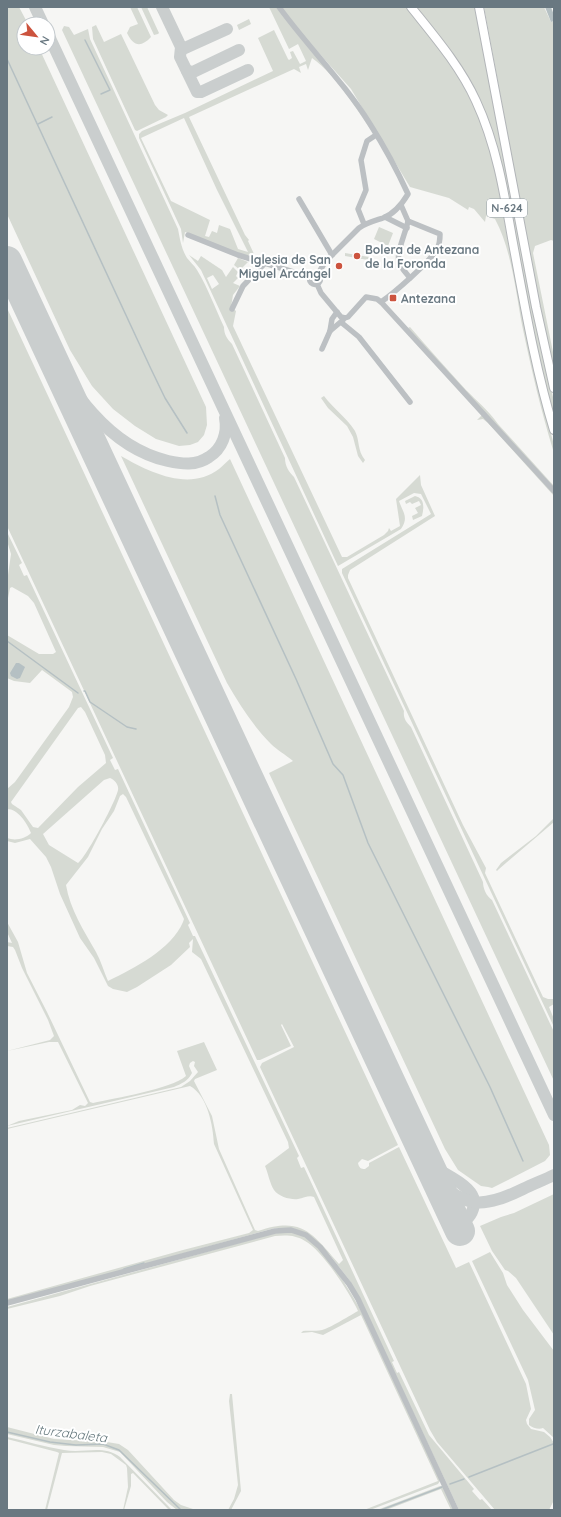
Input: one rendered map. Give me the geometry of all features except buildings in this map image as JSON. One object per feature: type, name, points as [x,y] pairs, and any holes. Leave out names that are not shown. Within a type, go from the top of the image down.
[{"type":"highway","name":"N-624","points":[[411,7],[442,45],[460,72],[476,100],[491,140],[503,187],[536,358],[554,430]]},
{"type":"highway","name":"N-624","points":[[479,7],[536,307],[554,388]]},
{"type":"street","points":[[279,7],[304,40],[338,79],[370,124],[398,172],[408,194],[401,205],[385,218],[364,224],[325,262],[318,274]]},
{"type":"street","points":[[364,224],[358,209],[366,190],[361,160],[367,141],[376,136]]},
{"type":"street","points":[[299,199],[332,255]]},
{"type":"street","points":[[401,205],[408,220],[407,228],[398,254],[399,262],[410,278]]},
{"type":"street","points":[[385,218],[407,228]]},
{"type":"street","points":[[381,302],[390,296],[431,258],[440,239],[440,234],[408,220]]},
{"type":"street","points":[[188,235],[264,264],[310,277],[313,274],[318,274]]},
{"type":"street","points":[[232,309],[243,286],[264,264]]},
{"type":"street","points":[[317,284],[321,281],[318,274]]},
{"type":"street","points":[[310,277],[311,283],[317,284]]},
{"type":"street","points":[[317,284],[321,293],[338,312],[343,321],[359,337],[410,402]]},
{"type":"street","points":[[330,331],[348,317],[366,297],[377,298],[554,491]]},
{"type":"street","points":[[322,349],[330,331],[332,319],[338,312]]},
{"type":"street","points":[[7,1303],[275,1231],[291,1230],[306,1235],[315,1242],[335,1265],[358,1299],[456,1510]]},
{"type":"shaded area","points":[[7,7],[19,7],[24,16],[16,16],[16,56],[43,56],[206,407],[207,425],[204,435],[198,442],[190,445],[179,446],[156,439],[135,426],[113,409],[92,386],[70,350],[7,214]]},
{"type":"shaded area","points":[[130,7],[137,7],[151,37],[144,43],[135,43],[127,33],[130,27],[138,24]]},
{"type":"shaded area","points":[[141,7],[147,7],[159,33],[158,34],[154,35]]},
{"type":"shaded area","points":[[269,7],[278,7],[344,89],[372,131],[337,82],[312,58],[308,70],[306,64],[299,67],[301,73],[294,69],[189,117],[245,235],[249,240],[248,241],[254,254],[250,253],[247,257],[185,232],[183,243],[181,229],[139,138],[139,134],[142,131],[185,113],[273,71],[258,38],[274,30],[289,60],[292,58],[290,52],[293,51],[300,64],[306,61],[298,44],[289,49]],"holes":[[[184,118],[217,190],[248,252],[238,249],[230,229],[219,225],[217,233],[212,231],[209,237],[205,236],[210,220],[171,201],[141,138]]]},
{"type":"shaded area","points":[[281,7],[406,7],[434,41],[459,78],[481,122],[492,159],[525,328],[554,445],[554,453],[533,373],[509,257],[501,231],[495,219],[486,216],[485,222],[474,209],[469,207],[468,210],[449,198],[410,187],[351,89],[302,34]]},
{"type":"shaded area","points":[[414,7],[476,7],[544,361],[554,401],[554,416],[540,362],[486,116]]},
{"type":"shaded area","points":[[484,7],[544,7],[551,22],[554,21],[554,241],[551,240],[535,246],[533,253],[554,357],[554,370],[535,282]]},
{"type":"shaded area","points":[[545,7],[551,7],[554,15],[554,21],[551,22]]},
{"type":"shaded area","points":[[249,19],[251,24],[239,30],[237,25]]},
{"type":"shaded area","points":[[96,25],[104,42],[121,34],[155,105],[159,110],[168,115],[166,117],[137,131],[135,130],[93,39],[92,27]]},
{"type":"shaded area","points":[[64,26],[69,27],[74,35],[88,29],[90,39],[178,229],[185,254],[197,270],[208,291],[224,327],[226,336],[232,344],[285,458],[288,469],[294,477],[404,711],[405,720],[411,727],[483,882],[485,892],[492,900],[554,1032],[554,1081],[62,30]]},
{"type":"shaded area","points":[[379,227],[393,233],[388,246],[374,239]]},
{"type":"shaded area","name":"Bolera de Antezana de la Foronda","points":[[345,253],[369,257],[368,260],[345,256]]},
{"type":"shaded area","points":[[189,255],[198,261],[201,256],[222,270],[226,277],[233,267],[238,272],[236,276],[238,278],[233,283],[240,286],[233,295],[231,307],[236,311],[233,326],[342,557],[347,557],[384,535],[389,528],[391,531],[400,526],[396,499],[420,475],[421,485],[435,516],[350,570],[348,578],[463,825],[486,868],[485,873],[543,997],[554,999],[554,1004],[549,1007],[554,1019],[554,1027],[342,573],[342,569],[431,514],[421,494],[414,493],[399,501],[405,518],[401,529],[338,566],[201,270]],"holes":[[[213,275],[219,284],[212,289],[207,278]]]},
{"type":"shaded area","points":[[238,258],[248,262],[240,270],[234,265]]},
{"type":"shaded area","points":[[7,308],[398,1145],[368,1161],[362,1159],[358,1163],[359,1166],[365,1169],[369,1166],[369,1163],[399,1147],[456,1268],[469,1262],[526,1384],[531,1409],[526,1420],[527,1424],[531,1429],[544,1432],[554,1443],[554,1500],[549,1510],[495,1510],[437,1442],[430,1430],[260,1067],[262,1063],[294,1047],[282,1024],[281,1025],[291,1046],[257,1060],[7,526]]},
{"type":"shaded area","points":[[410,327],[466,390],[491,415],[554,486],[554,489],[408,328]]},
{"type":"shaded area","points":[[324,396],[355,431],[362,456],[365,460],[363,463],[358,456],[353,437],[347,426],[328,408],[321,398]]},
{"type":"shaded area","points":[[482,415],[554,494],[554,496],[488,423],[483,419],[477,420]]},
{"type":"shaded area","points":[[121,456],[156,473],[182,479],[195,479],[207,476],[219,469],[230,459],[549,1145],[550,1155],[545,1161],[492,1188],[481,1186],[458,1170],[445,1149],[269,773],[293,761],[273,746],[258,730],[227,683]]},
{"type":"shaded area","points":[[415,496],[421,499],[423,510],[422,516],[413,520],[412,516],[418,513],[415,508],[421,505],[419,501],[412,504],[410,502],[406,504],[405,501]]},
{"type":"shaded area","points":[[7,532],[22,563],[19,565],[24,576],[27,575],[113,758],[110,760],[115,770],[118,769],[190,923],[188,925],[193,936],[195,936],[299,1156],[297,1158],[301,1168],[304,1167],[394,1361],[392,1362],[397,1373],[399,1372],[429,1435],[474,1489],[472,1491],[492,1510],[459,1510],[369,1318],[350,1281],[329,1254],[308,1234],[292,1228],[275,1228],[7,1302],[7,1299],[249,1233],[253,1230],[214,1144],[211,1120],[205,1104],[196,1091],[190,1086],[7,1129],[181,1087],[190,1081],[198,1072],[194,1066],[195,1062],[193,1061],[189,1066],[192,1073],[190,1076],[184,1082],[174,1087],[7,1126],[19,1121],[72,1110],[80,1105],[85,1106],[88,1103],[58,1042],[49,1042],[7,1051],[50,1040],[54,1036],[15,950],[13,947],[7,946],[7,942],[12,943],[7,932],[7,922],[18,942],[27,973],[90,1102],[93,1103],[156,1089],[179,1081],[186,1076],[177,1051],[204,1042],[217,1070],[195,1079],[194,1081],[212,1116],[219,1149],[255,1230],[258,1231],[285,1225],[305,1230],[321,1244],[339,1264],[343,1260],[314,1197],[308,1196],[298,1199],[289,1198],[282,1196],[273,1188],[265,1166],[289,1148],[288,1142],[201,959],[192,952],[193,939],[189,943],[190,947],[171,965],[137,987],[127,992],[113,989],[108,986],[94,958],[80,938],[60,894],[46,857],[30,839],[15,843],[7,841],[7,838],[20,839],[31,833],[25,821],[15,811],[7,809],[7,789],[15,782],[69,707],[73,697],[72,692],[42,670],[30,683],[14,681],[7,678],[7,635],[39,654],[53,654],[56,652],[34,603],[28,596],[12,587],[10,588],[7,603],[7,582],[11,554],[7,541]],"holes":[[[81,707],[85,712],[105,755],[106,763],[78,787],[38,828],[33,827],[21,810],[11,802],[78,708]],[[110,778],[114,780],[118,790],[100,829],[78,863],[49,845],[43,834],[104,780]],[[123,794],[126,797],[184,919],[177,932],[161,950],[140,964],[108,981],[98,955],[74,911],[66,885],[88,857],[102,829],[114,811],[120,796]]]},
{"type":"shaded area","points":[[16,663],[19,663],[25,667],[20,678],[17,679],[11,676],[10,673]]},
{"type":"shaded area","points":[[554,818],[554,822],[497,871],[496,870],[501,863],[536,836]]},
{"type":"shaded area","points":[[554,1194],[554,1335],[516,1278],[505,1270],[492,1251],[480,1226],[514,1213]]},
{"type":"shaded area","points":[[279,1232],[296,1233],[309,1239],[333,1266],[348,1289],[359,1307],[440,1481],[438,1484],[370,1510],[364,1510],[438,1481],[361,1315],[323,1335],[312,1332],[301,1333],[303,1331],[325,1329],[358,1311],[349,1294],[327,1262],[312,1246],[298,1238],[275,1236],[90,1286],[60,1296],[7,1309],[7,1307]]},
{"type":"shaded area","points":[[490,1252],[503,1273],[507,1285],[523,1310],[554,1351],[554,1438],[543,1428],[540,1429],[529,1425],[529,1419],[535,1410],[528,1380],[472,1261]]},
{"type":"shaded area","points":[[230,1394],[232,1394],[241,1491],[231,1510],[228,1510],[234,1499],[238,1485],[229,1401]]},
{"type":"shaded area","points":[[7,1427],[54,1439],[119,1444],[128,1450],[174,1500],[181,1505],[196,1510],[177,1510],[167,1502],[120,1452],[103,1447],[54,1445],[7,1434]]},
{"type":"shaded area","points":[[7,1437],[64,1450],[100,1450],[113,1453],[120,1457],[172,1510],[169,1510],[133,1473],[131,1474],[131,1486],[123,1510],[128,1487],[126,1465],[111,1454],[102,1452],[62,1453],[47,1510],[45,1510],[59,1453],[7,1439]]},
{"type":"shaded area","points":[[443,1486],[454,1510],[451,1510],[441,1489],[386,1510],[377,1510]]},
{"type":"waterway","points":[[85,40],[110,90],[101,94]]},
{"type":"waterway","points":[[7,59],[151,369],[165,398],[187,433]]},
{"type":"waterway","points":[[38,124],[52,117]]},
{"type":"waterway","points":[[215,496],[220,515],[296,679],[333,764],[343,775],[368,843],[490,1087],[523,1161]]},
{"type":"waterway","points":[[7,641],[78,693]]},
{"type":"waterway","points":[[84,691],[90,702],[127,727],[136,729]]},
{"type":"waterway","points":[[124,1269],[144,1263]]},
{"type":"waterway","name":"Iturzabaleta","points":[[7,1432],[50,1442],[76,1445],[103,1444],[119,1450],[181,1510]]},
{"type":"waterway","points":[[469,1477],[553,1444]]},
{"type":"waterway","points":[[450,1484],[464,1479]]},
{"type":"waterway","points":[[381,1510],[442,1487]]},
{"type":"taxiway","points":[[35,7],[39,16]]},
{"type":"taxiway","points":[[162,7],[181,47],[180,57],[197,92],[201,92],[248,70]]},
{"type":"taxiway","points":[[181,47],[185,48],[227,29]]},
{"type":"taxiway","points":[[187,71],[193,72],[239,50]]},
{"type":"taxiway","points":[[56,51],[554,1115]]},
{"type":"taxiway","points":[[43,338],[65,377],[78,396],[93,413],[109,429],[127,443],[146,454],[178,463],[189,464],[204,460],[214,454],[221,445],[226,429],[225,418]]},
{"type":"taxiway","points":[[423,1150],[430,1178],[445,1217],[449,1222],[454,1224],[464,1222],[474,1207],[472,1195],[459,1182],[429,1164]]},
{"type":"taxiway","points":[[436,1179],[447,1189],[467,1201],[487,1202],[510,1195],[554,1175]]},
{"type":"runway","points":[[7,261],[460,1231]]},
{"type":"place","name":"Bolera de Antezana de la Foronda","points":[[357,256]]},
{"type":"place","name":"Iglesia de San Miguel Arcángel","points":[[339,266]]},
{"type":"place","name":"Antezana","points":[[393,298]]}]
